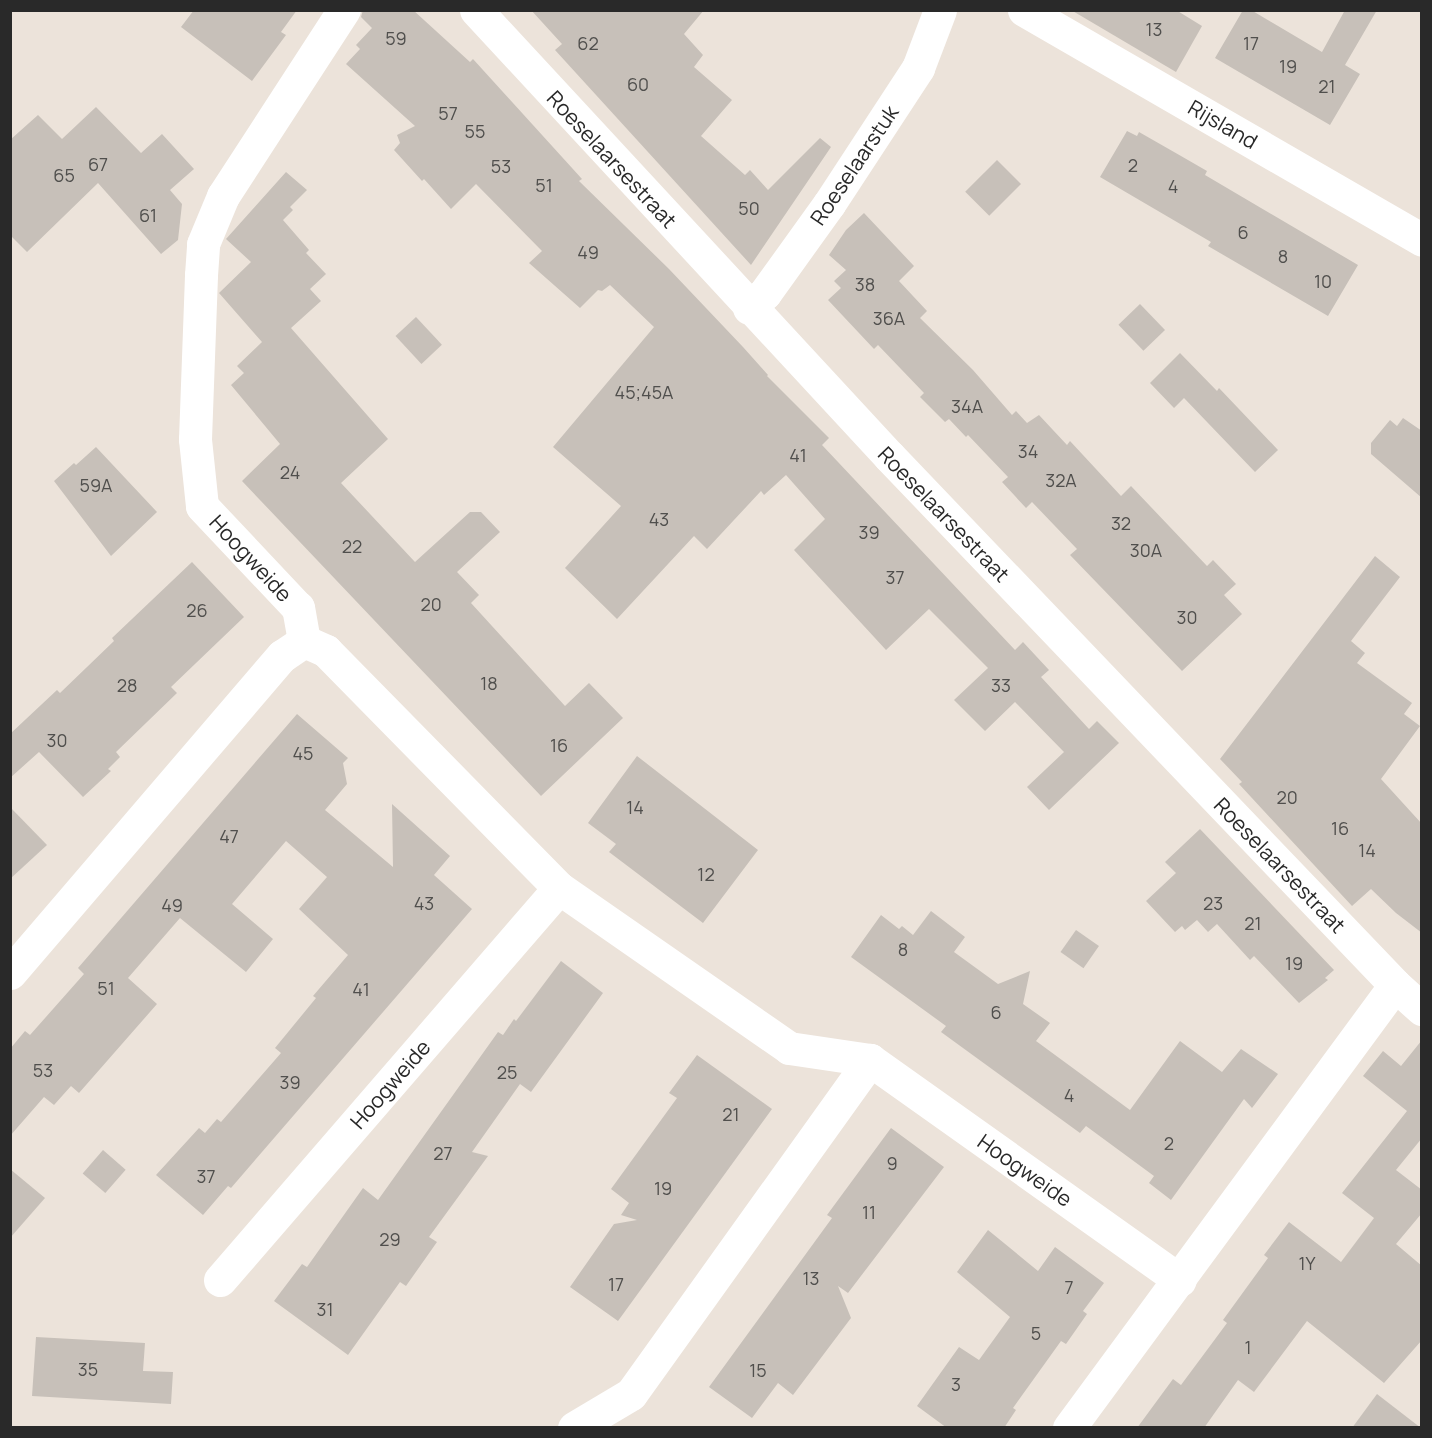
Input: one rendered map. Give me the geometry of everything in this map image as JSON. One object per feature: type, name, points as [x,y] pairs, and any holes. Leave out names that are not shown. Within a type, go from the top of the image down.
[{"type":"street","name":"Hoogweide","points":[[344,10],[223,196],[203,244],[195,439],[202,506],[298,608],[304,641],[326,651],[559,888],[789,1048],[870,1060],[1180,1280]]},
{"type":"street","name":"Roeselaarsestraat","points":[[476,10],[749,308],[1395,985],[1422,1009]]},
{"type":"street","name":"Roeselaarstuk","points":[[749,308],[765,293],[823,213],[918,68],[940,10]]},
{"type":"street","name":"Rijsland","points":[[1024,10],[1422,240]]},
{"type":"street","points":[[10,973],[282,656],[304,641]]},
{"type":"street","name":"Hoogweide","points":[[220,1280],[559,888]]},
{"type":"street","points":[[1069,1428],[1395,985]]},
{"type":"street","points":[[574,1428],[631,1394],[870,1060]]},
{"type":"building","points":[[194,10],[297,10],[281,32],[286,35],[252,81],[181,27]]},
{"type":"building","points":[[363,10],[413,10],[470,62],[473,59],[582,179],[579,181],[669,269],[743,347],[767,376],[829,438],[822,445],[1015,650],[1023,642],[1049,670],[1041,677],[1089,729],[1097,721],[1119,743],[1049,810],[1027,787],[1064,752],[1015,702],[985,731],[954,700],[988,668],[929,609],[886,650],[794,550],[825,519],[786,475],[764,495],[761,491],[707,549],[694,536],[617,619],[565,568],[621,506],[553,447],[654,327],[610,285],[602,291],[598,290],[580,308],[529,263],[542,251],[476,184],[451,209],[424,179],[422,181],[394,150],[400,143],[397,135],[415,126],[346,64],[360,49],[356,45],[372,28],[361,17]]},
{"type":"building","points":[[531,10],[704,10],[684,34],[703,55],[694,67],[732,100],[701,136],[745,175],[750,170],[768,190],[820,138],[831,147],[751,265],[555,50],[562,44]]},
{"type":"building","points":[[1071,10],[1176,10],[1202,26],[1176,72]]},
{"type":"building","points":[[1243,10],[1251,10],[1322,52],[1345,10],[1377,10],[1345,65],[1360,74],[1330,125],[1215,58]]},
{"type":"building","points":[[96,107],[141,153],[162,134],[194,169],[170,190],[182,204],[178,240],[161,254],[98,183],[27,252],[10,235],[10,140],[38,115],[62,139]]},
{"type":"building","points":[[1127,131],[1137,136],[1139,132],[1207,171],[1205,175],[1358,265],[1328,316],[1208,246],[1211,242],[1100,177]]},
{"type":"building","points":[[997,160],[1021,184],[989,216],[965,192]]},
{"type":"building","points":[[286,172],[307,190],[290,207],[293,210],[283,220],[309,250],[306,253],[326,274],[310,289],[321,301],[291,328],[388,439],[341,483],[415,562],[470,512],[481,512],[500,532],[457,572],[479,595],[471,603],[565,706],[589,683],[623,718],[541,796],[242,481],[280,444],[231,385],[244,373],[237,366],[262,342],[219,293],[251,262],[226,239]]},
{"type":"building","points":[[864,213],[914,266],[899,281],[927,311],[920,318],[973,370],[1012,415],[1016,411],[1027,423],[1039,415],[1067,445],[1070,441],[1121,496],[1131,486],[1207,566],[1213,560],[1236,584],[1224,595],[1242,614],[1182,671],[1070,555],[1077,549],[1032,502],[1026,508],[1002,482],[1008,477],[968,435],[966,437],[949,419],[945,422],[920,397],[924,393],[878,345],[874,349],[828,300],[841,288],[834,281],[846,270],[829,255],[846,230]]},
{"type":"building","points":[[1140,304],[1165,330],[1143,351],[1118,325]]},
{"type":"building","points":[[416,317],[442,345],[421,364],[396,336]]},
{"type":"building","points":[[1180,353],[1217,391],[1219,388],[1278,450],[1255,472],[1184,398],[1174,408],[1150,383]]},
{"type":"building","points":[[1403,418],[1422,431],[1422,498],[1371,454],[1371,443],[1390,420],[1397,426]]},
{"type":"building","points":[[96,447],[157,512],[111,556],[54,481]]},
{"type":"building","points":[[1375,556],[1400,577],[1351,641],[1365,653],[1357,663],[1412,703],[1404,714],[1420,726],[1381,779],[1422,824],[1422,933],[1396,913],[1371,889],[1352,906],[1239,784],[1242,782],[1220,759]]},
{"type":"building","points":[[192,562],[244,617],[171,687],[177,693],[116,752],[120,757],[108,769],[111,771],[83,797],[39,752],[10,778],[10,734],[57,690],[60,693],[114,641],[112,638]]},
{"type":"building","points":[[297,714],[348,758],[343,763],[347,784],[325,810],[393,867],[392,804],[450,856],[434,875],[472,909],[231,1188],[228,1186],[203,1215],[156,1175],[199,1128],[205,1133],[217,1119],[221,1122],[281,1053],[275,1048],[316,998],[313,996],[348,955],[299,909],[327,877],[286,841],[232,904],[273,939],[246,972],[180,918],[128,978],[157,1004],[79,1093],[71,1086],[54,1105],[44,1097],[10,1136],[10,1049],[25,1031],[30,1035],[84,974],[78,968]]},
{"type":"building","points":[[637,756],[758,850],[703,923],[609,852],[616,844],[588,823]]},
{"type":"building","points":[[10,807],[47,845],[10,879]]},
{"type":"building","points":[[1200,829],[1334,970],[1325,978],[1328,980],[1299,1003],[1254,956],[1250,960],[1217,924],[1208,932],[1197,920],[1185,930],[1182,926],[1175,932],[1146,901],[1176,873],[1165,862]]},
{"type":"building","points":[[931,911],[965,937],[954,952],[998,984],[1030,971],[1023,1004],[1050,1023],[1036,1041],[1130,1110],[1180,1041],[1222,1072],[1241,1049],[1278,1074],[1252,1108],[1244,1099],[1171,1200],[1149,1183],[1154,1176],[1086,1126],[1080,1133],[941,1032],[946,1026],[851,957],[881,915],[899,929],[902,926],[913,935]]},
{"type":"building","points":[[1076,930],[1099,946],[1083,968],[1061,952]]},
{"type":"building","points":[[561,961],[603,993],[531,1092],[520,1084],[472,1152],[488,1156],[429,1237],[437,1242],[406,1286],[400,1282],[348,1355],[274,1301],[302,1264],[307,1267],[363,1188],[378,1200],[498,1032],[503,1035],[514,1019],[516,1021]]},
{"type":"building","points":[[1422,1040],[1422,1138],[1396,1170],[1422,1190],[1422,1213],[1396,1244],[1422,1266],[1422,1340],[1384,1383],[1307,1321],[1254,1392],[1238,1380],[1204,1428],[1137,1428],[1173,1379],[1181,1385],[1227,1323],[1223,1320],[1268,1258],[1264,1255],[1289,1222],[1341,1262],[1374,1218],[1342,1193],[1407,1111],[1363,1076],[1383,1051],[1401,1066]]},
{"type":"building","points":[[697,1055],[772,1109],[618,1321],[570,1287],[614,1224],[637,1220],[621,1215],[629,1203],[611,1189],[677,1098],[669,1093]]},
{"type":"building","points":[[891,1128],[944,1167],[848,1293],[838,1286],[851,1318],[793,1395],[778,1383],[752,1418],[709,1387],[832,1218],[827,1215]]},
{"type":"building","points":[[103,1150],[126,1170],[105,1193],[83,1173]]},
{"type":"building","points":[[10,1169],[45,1198],[10,1238]]},
{"type":"building","points":[[988,1230],[1038,1271],[1055,1247],[1104,1283],[1083,1311],[1087,1314],[1066,1344],[1061,1341],[1013,1408],[1016,1410],[1004,1428],[947,1428],[917,1406],[959,1347],[979,1360],[1010,1317],[957,1272]]},
{"type":"building","points":[[36,1337],[145,1343],[143,1371],[173,1372],[171,1404],[32,1396]]},
{"type":"building","points":[[1377,1394],[1421,1428],[1352,1428]]}]
